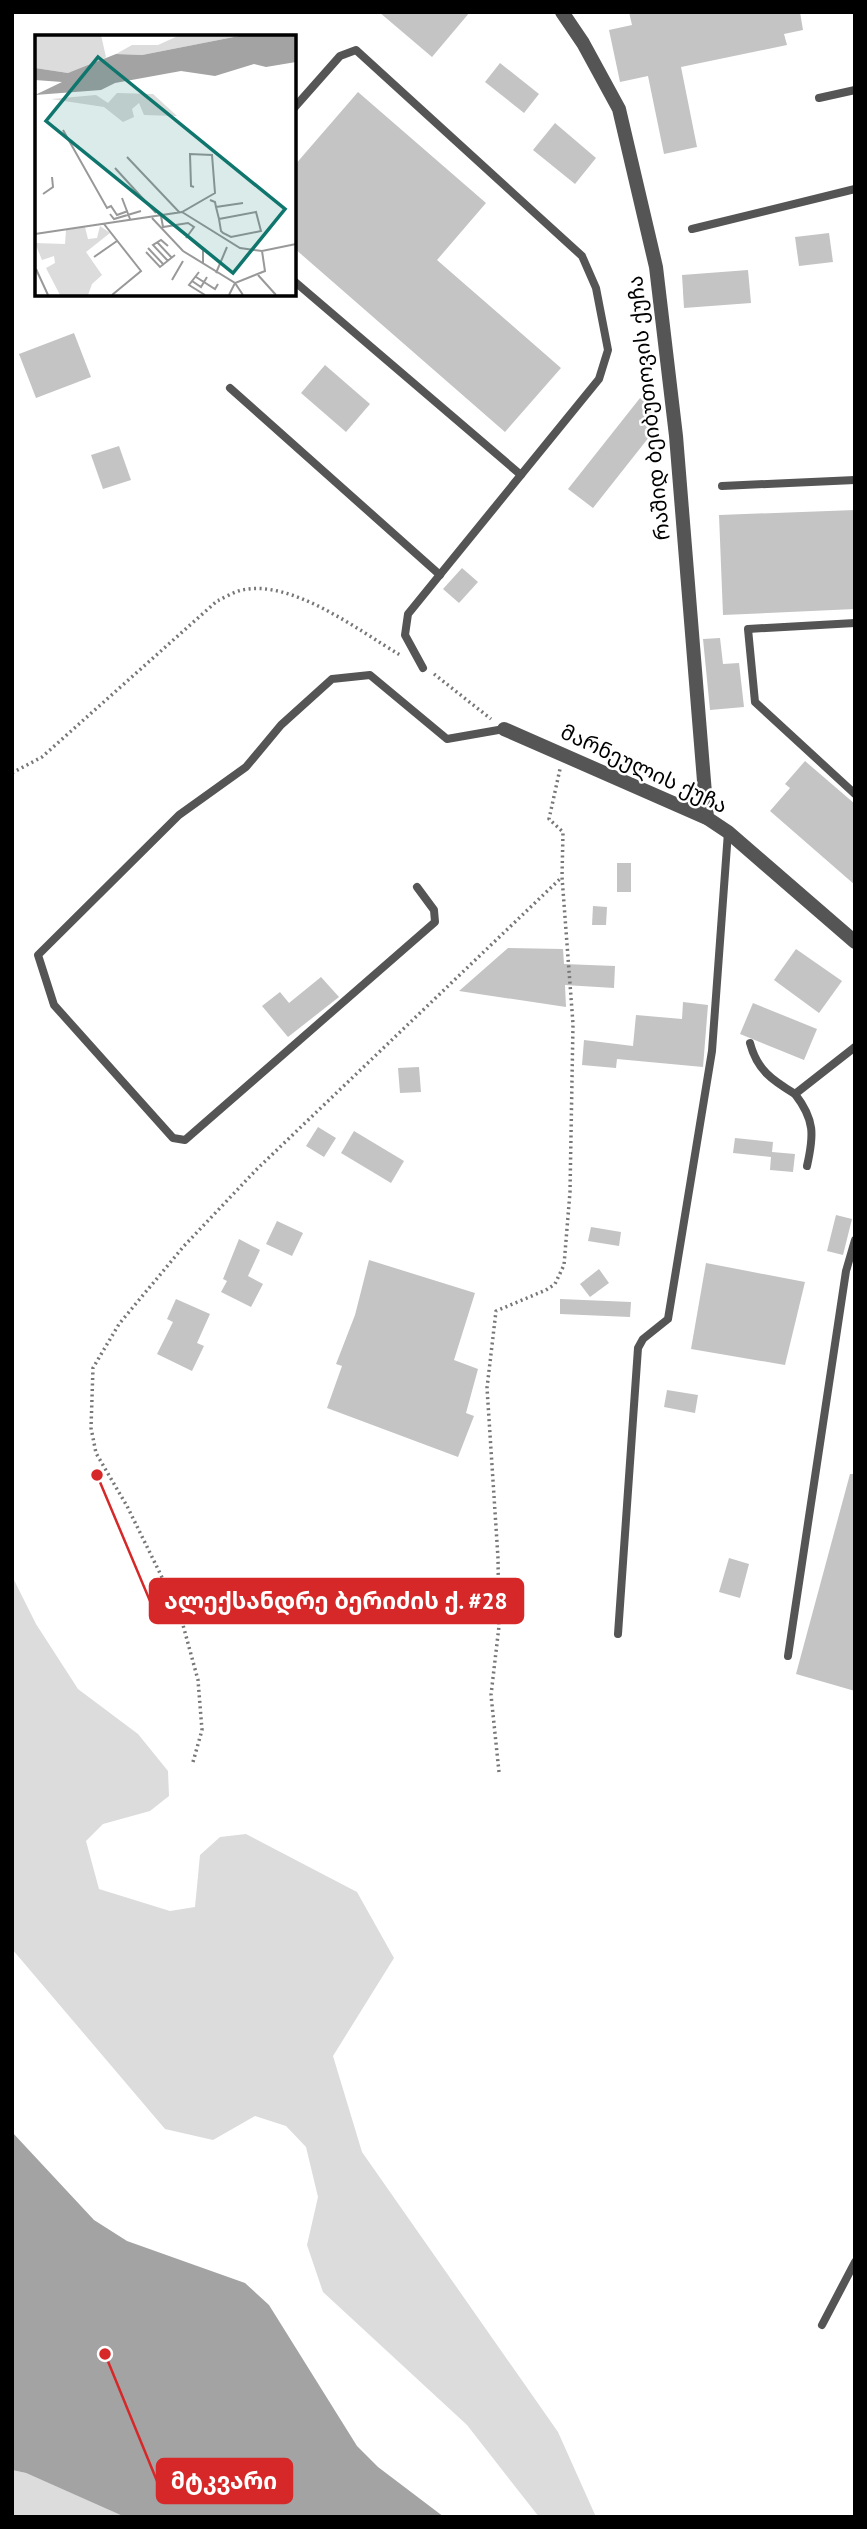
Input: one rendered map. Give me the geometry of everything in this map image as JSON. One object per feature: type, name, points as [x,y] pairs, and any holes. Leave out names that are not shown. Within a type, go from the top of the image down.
[{"type":"street","name":"რაშიდ ბეიბუთოვის ქუჩა","points":[[562,12],[583,43],[619,109],[656,267],[676,436],[707,818]]},
{"type":"street","name":"მარნეულის ქუჩა","points":[[504,729],[707,818],[729,832],[855,942]]},
{"type":"lane","points":[[296,106],[340,55],[356,50],[582,257],[596,288],[608,350],[599,379],[408,614],[405,635],[423,668]]},
{"type":"lane","points":[[819,98],[855,90]]},
{"type":"lane","points":[[692,229],[855,189]]},
{"type":"lane","points":[[296,283],[521,475]]},
{"type":"lane","points":[[230,388],[440,575]]},
{"type":"lane","points":[[722,485],[855,480]]},
{"type":"lane","points":[[855,623],[748,629],[755,702],[855,794]]},
{"type":"lane","points":[[417,887],[434,910],[435,922],[185,1140],[173,1138],[54,1005],[38,955],[179,815],[246,767],[281,725],[332,679],[370,675],[447,739],[504,729]]},
{"type":"lane","points":[[618,1634],[638,1348],[643,1339],[668,1319],[712,1051],[729,832]]},
{"type":"lane","points":[[750,1043],[754,1059],[765,1074],[795,1094],[807,1109],[814,1137],[807,1166]]},
{"type":"lane","points":[[795,1094],[855,1047]]},
{"type":"lane","points":[[788,1656],[846,1271],[855,1240]]},
{"type":"lane","points":[[822,2325],[855,2262]]},
{"type":"path","points":[[12,774],[42,757],[216,601],[241,590],[267,589],[306,600],[444,680],[504,729]]},
{"type":"path","points":[[499,1772],[491,1695],[499,1626],[499,1558],[487,1388],[496,1311],[555,1284],[564,1265],[570,1192],[573,1024],[562,877],[563,832],[550,819],[564,754]]},
{"type":"path","points":[[193,1762],[202,1730],[194,1667],[180,1614],[127,1506],[96,1453],[91,1428],[93,1368],[119,1324],[184,1247],[248,1178],[562,877]]},
{"type":"shaded area","points":[[12,1576],[36,1624],[78,1689],[138,1734],[168,1771],[169,1796],[150,1811],[103,1824],[86,1841],[99,1889],[170,1911],[195,1907],[200,1855],[220,1837],[246,1834],[357,1892],[394,1958],[333,2056],[362,2152],[558,2432],[596,2517],[539,2517],[467,2425],[323,2292],[307,2245],[318,2197],[306,2147],[286,2126],[255,2116],[213,2140],[165,2129],[12,1949]]},
{"type":"shaded area","points":[[12,2132],[94,2220],[127,2241],[245,2283],[269,2305],[357,2446],[378,2467],[444,2517],[125,2517],[26,2473],[12,2470]]},
{"type":"shaded area","points":[[12,2470],[26,2473],[125,2517],[12,2517]]},
{"type":"building","points":[[379,12],[470,12],[432,57]]},
{"type":"building","points":[[629,12],[800,12],[803,30],[784,34],[787,45],[681,67],[697,147],[664,154],[648,76],[620,82],[609,30],[632,25]]},
{"type":"building","points":[[500,63],[539,94],[524,113],[485,82]]},
{"type":"building","points":[[358,92],[486,203],[437,260],[561,368],[505,432],[296,250],[296,164]]},
{"type":"building","points":[[555,123],[596,158],[575,184],[533,150]]},
{"type":"building","points":[[829,233],[833,262],[799,266],[795,237]]},
{"type":"building","points":[[748,270],[751,303],[684,308],[682,275]]},
{"type":"building","points":[[74,333],[91,377],[36,398],[19,354]]},
{"type":"building","points":[[325,365],[370,404],[346,432],[301,393]]},
{"type":"building","points":[[640,398],[655,409],[647,419],[657,427],[593,508],[568,489]]},
{"type":"building","points":[[119,446],[131,480],[103,489],[91,455]]},
{"type":"building","points":[[855,510],[855,609],[723,615],[719,515]]},
{"type":"building","points":[[462,568],[478,582],[459,603],[443,589]]},
{"type":"building","points":[[720,638],[723,664],[739,663],[744,707],[710,710],[703,639]]},
{"type":"building","points":[[805,761],[855,804],[855,885],[770,811],[790,788],[785,784]]},
{"type":"building","points":[[617,863],[631,863],[631,892],[617,892]]},
{"type":"building","points":[[593,906],[607,907],[606,925],[592,925]]},
{"type":"building","points":[[508,948],[563,949],[564,964],[615,966],[614,988],[565,985],[566,1007],[459,991]]},
{"type":"building","points":[[796,949],[842,981],[819,1013],[774,980]]},
{"type":"building","points":[[321,977],[339,997],[288,1037],[262,1006],[280,992],[289,1003]]},
{"type":"building","points":[[683,1002],[708,1005],[703,1067],[617,1059],[616,1068],[582,1065],[584,1040],[633,1046],[636,1015],[682,1019]]},
{"type":"building","points":[[753,1003],[817,1029],[804,1060],[740,1034]]},
{"type":"building","points":[[419,1067],[421,1092],[400,1093],[398,1068]]},
{"type":"building","points":[[318,1127],[336,1138],[324,1157],[306,1146]]},
{"type":"building","points":[[354,1131],[404,1161],[391,1183],[341,1153]]},
{"type":"building","points":[[735,1138],[773,1142],[772,1152],[795,1154],[793,1172],[770,1170],[771,1157],[733,1153]]},
{"type":"building","points":[[836,1215],[852,1219],[843,1255],[827,1251]]},
{"type":"building","points":[[277,1221],[303,1233],[292,1256],[266,1244]]},
{"type":"building","points":[[591,1227],[621,1232],[619,1246],[588,1241]]},
{"type":"building","points":[[239,1239],[260,1250],[248,1276],[263,1284],[251,1307],[221,1292],[227,1281],[223,1279]]},
{"type":"building","points":[[369,1260],[475,1293],[454,1360],[478,1369],[466,1413],[474,1416],[458,1457],[327,1408],[342,1366],[336,1364],[355,1315]]},
{"type":"building","points":[[706,1263],[805,1282],[785,1365],[691,1349]]},
{"type":"building","points":[[599,1269],[609,1283],[590,1297],[580,1284]]},
{"type":"building","points":[[176,1299],[210,1314],[197,1343],[204,1346],[192,1371],[157,1354],[173,1322],[167,1319]]},
{"type":"building","points":[[560,1299],[631,1302],[630,1317],[560,1314]]},
{"type":"building","points":[[667,1390],[698,1395],[695,1413],[664,1407]]},
{"type":"building","points":[[850,1474],[855,1474],[855,1691],[796,1674]]},
{"type":"building","points":[[729,1558],[749,1564],[740,1598],[719,1592]]},
{"type":"place","name":"ალექსანდრე ბერიძის ქ. #28","points":[[97,1475]]},
{"type":"place","name":"მტკვარი","points":[[105,2354]]}]
